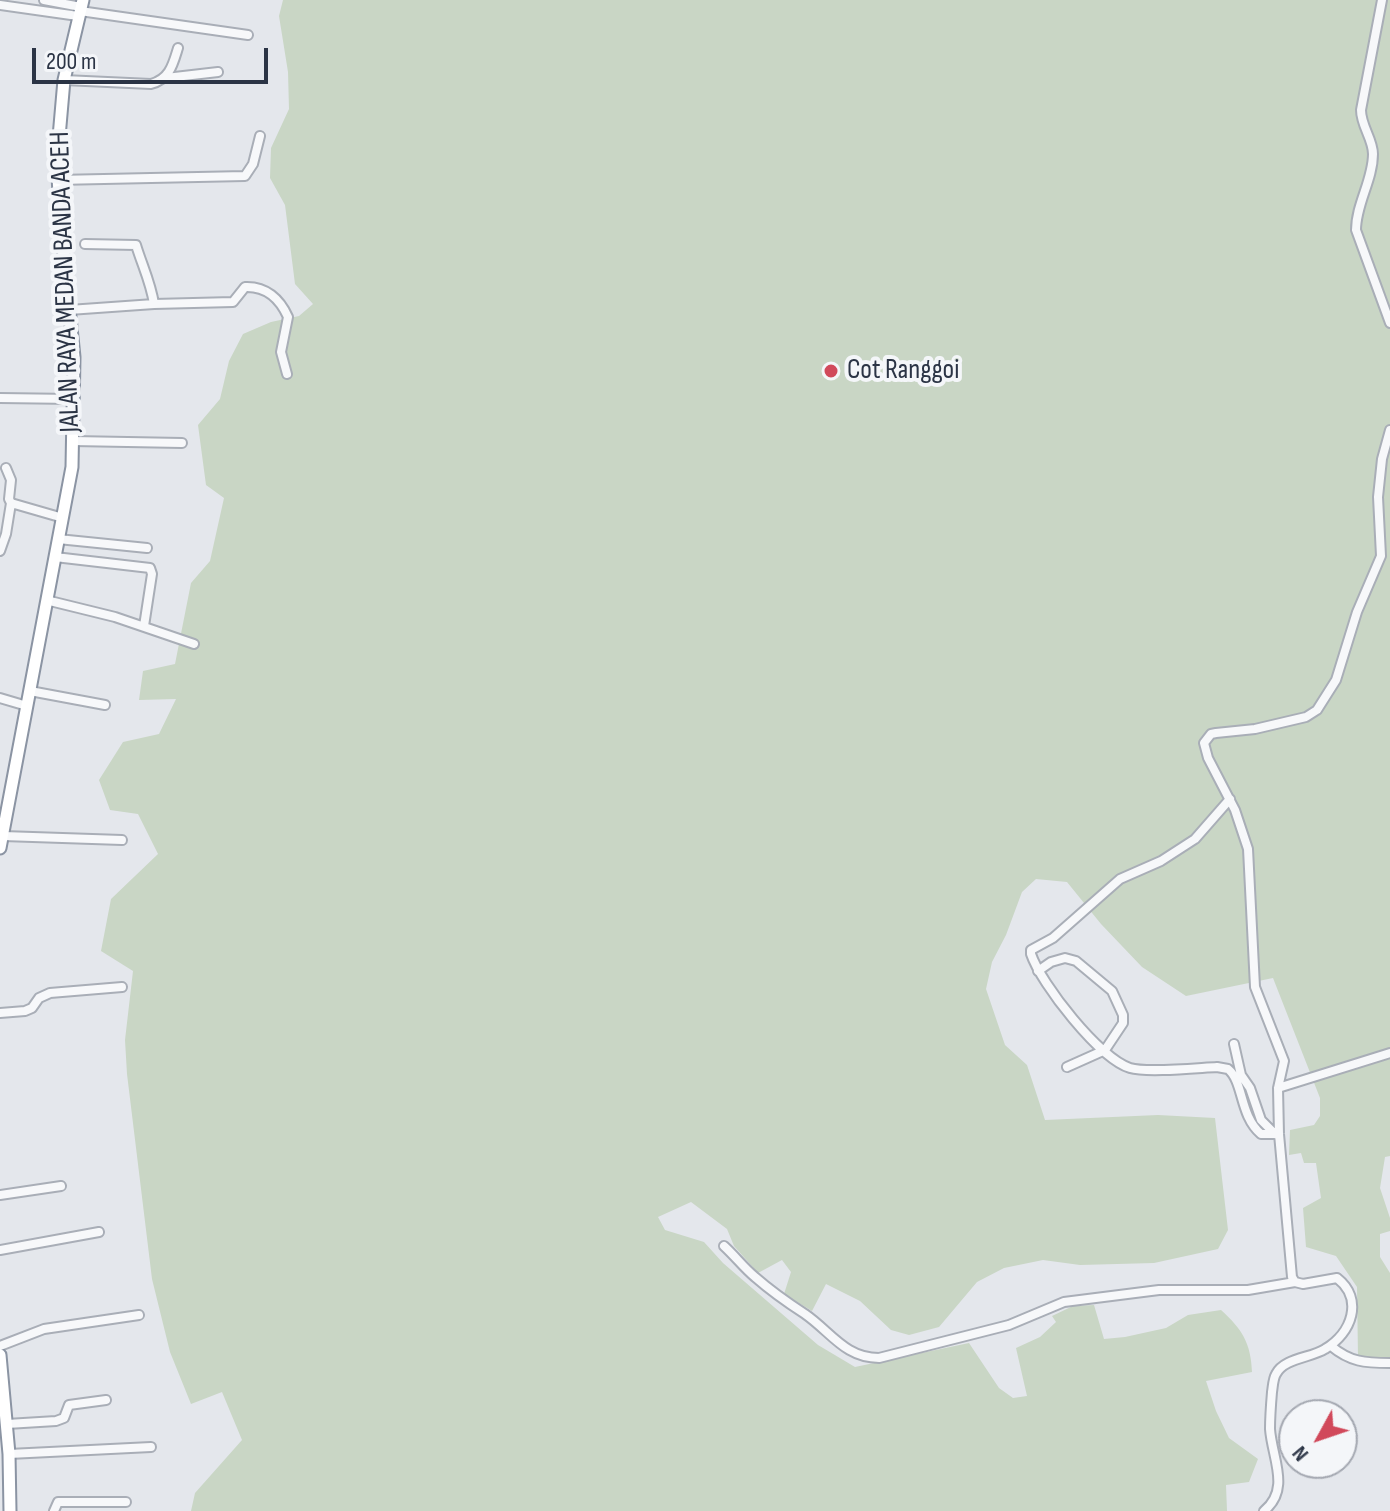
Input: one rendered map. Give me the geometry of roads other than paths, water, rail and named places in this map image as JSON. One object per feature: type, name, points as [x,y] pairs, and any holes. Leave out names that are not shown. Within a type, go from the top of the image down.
[{"type":"highway","name":"JALAN RAYA MEDAN BANDA ACEH","points":[[1,842],[4,809],[30,691],[72,467],[74,357],[57,180],[64,80],[81,8]]},
{"type":"highway","points":[[0,1355],[9,1454],[10,1511]]},
{"type":"street","points":[[44,0],[248,35]]},
{"type":"street","points":[[1382,0],[1361,110],[1373,155],[1356,230],[1390,323]]},
{"type":"street","points":[[0,5],[81,8]]},
{"type":"street","points":[[166,78],[178,48]]},
{"type":"street","points":[[64,80],[151,84],[166,78],[218,72]]},
{"type":"street","points":[[57,180],[245,176],[253,164],[260,136]]},
{"type":"street","points":[[85,244],[136,245],[142,267],[152,285],[154,304]]},
{"type":"street","points":[[69,310],[233,302],[245,287],[266,291],[281,304],[288,317],[281,352],[287,374]]},
{"type":"street","points":[[0,398],[74,399]]},
{"type":"street","points":[[1295,1282],[1277,1134],[1278,1088],[1284,1061],[1255,987],[1248,849],[1230,799],[1204,743],[1207,737],[1216,733],[1255,729],[1306,717],[1321,704],[1342,665],[1357,612],[1381,556],[1378,497],[1382,459],[1390,430]]},
{"type":"street","points":[[73,441],[182,443]]},
{"type":"street","points":[[0,551],[11,503],[11,480],[6,468]]},
{"type":"street","points":[[11,503],[63,518]]},
{"type":"street","points":[[58,539],[147,548]]},
{"type":"street","points":[[55,557],[150,568],[152,574],[144,626]]},
{"type":"street","points":[[46,600],[90,609],[194,644]]},
{"type":"street","points":[[30,691],[105,705]]},
{"type":"street","points":[[0,698],[27,706]]},
{"type":"street","points":[[1230,799],[1195,839],[1161,861],[1120,879],[1053,938],[1031,950],[1038,971],[1076,1022],[1115,1061],[1136,1070],[1228,1069],[1237,1080],[1242,1104],[1255,1128],[1261,1134],[1277,1134]]},
{"type":"street","points":[[1,842],[122,840]]},
{"type":"street","points":[[1038,971],[1051,962],[1065,958],[1076,961],[1112,991],[1119,1005],[1123,1023],[1105,1050],[1067,1067]]},
{"type":"street","points":[[0,1013],[25,1011],[50,993],[122,987]]},
{"type":"street","points":[[1234,1044],[1241,1075],[1250,1088],[1261,1120],[1277,1134]]},
{"type":"street","points":[[1278,1088],[1390,1053]]},
{"type":"street","points":[[0,1195],[61,1186]]},
{"type":"street","points":[[0,1250],[99,1232]]},
{"type":"street","points":[[724,1246],[753,1276],[793,1309],[805,1315],[849,1352],[869,1358],[1009,1325],[1064,1302],[1159,1290],[1248,1290],[1337,1278],[1352,1297],[1354,1309],[1351,1318],[1331,1346],[1287,1364],[1274,1377],[1270,1431],[1279,1491],[1264,1511]]},
{"type":"street","points":[[0,1346],[44,1329],[139,1315]]},
{"type":"street","points":[[1331,1346],[1341,1355],[1358,1362],[1390,1363]]},
{"type":"street","points":[[5,1428],[56,1421],[64,1418],[69,1405],[106,1400]]},
{"type":"street","points":[[9,1454],[151,1447]]},
{"type":"street","points":[[54,1511],[58,1502],[126,1502]]},
{"type":"place","name":"Cot Ranggoi","points":[[831,371]]}]
